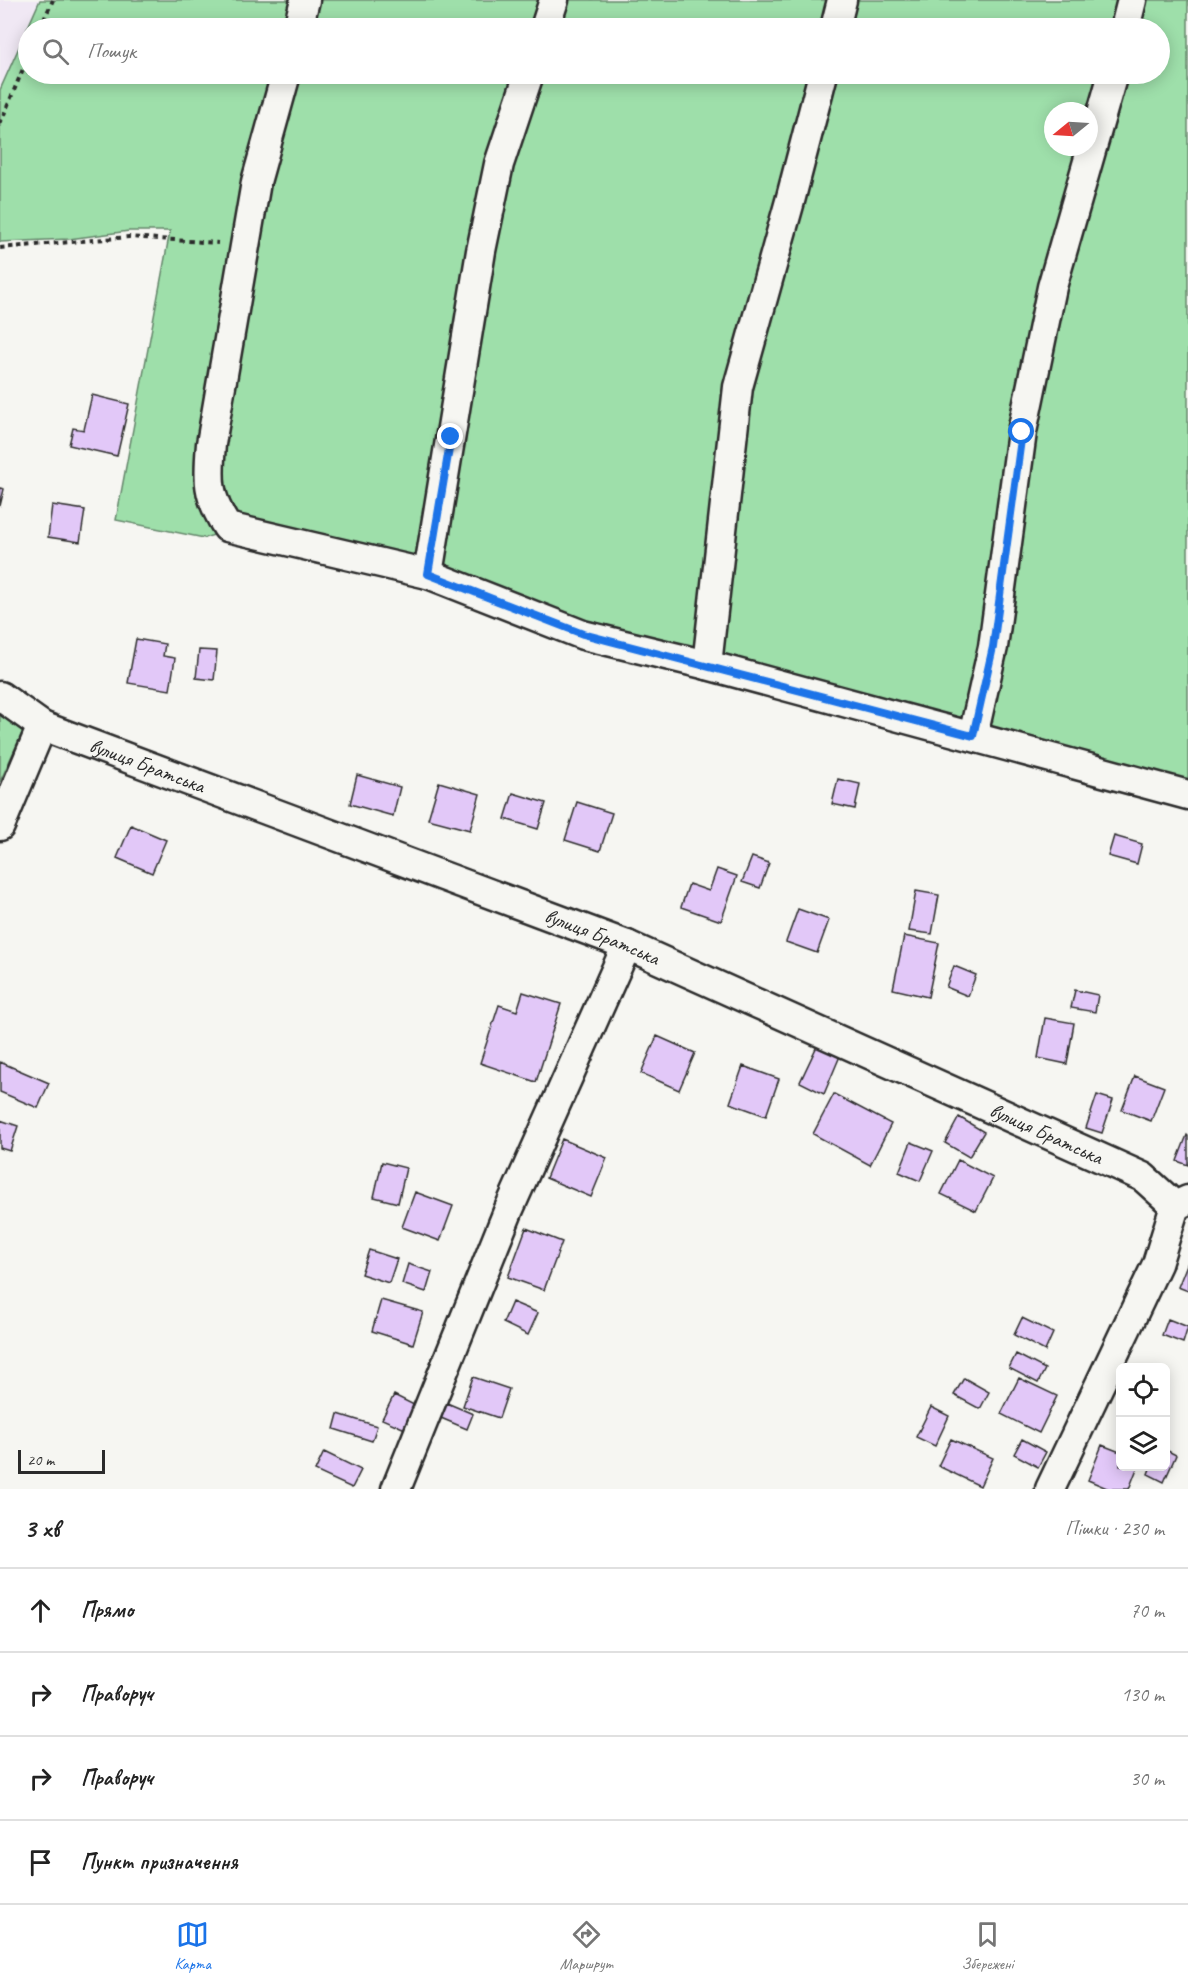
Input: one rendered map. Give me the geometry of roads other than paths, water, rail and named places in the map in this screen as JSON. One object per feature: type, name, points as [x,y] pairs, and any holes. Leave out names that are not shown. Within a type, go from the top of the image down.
[{"type":"street","points":[[300,18],[305,0]]},
{"type":"street","points":[[548,18],[554,0]]},
{"type":"street","points":[[838,18],[842,0]]},
{"type":"street","points":[[1128,18],[1132,0]]},
{"type":"street","points":[[283,84],[256,182],[212,444],[208,477],[215,508],[227,527],[428,574],[583,634],[707,665],[1188,795]]},
{"type":"street","points":[[428,574],[481,251],[499,164],[526,84]]},
{"type":"street","points":[[707,665],[738,387],[820,84]]},
{"type":"street","points":[[973,736],[993,647],[1022,432],[1050,298],[1110,84]]},
{"type":"street","name":"вулиця Братська","points":[[0,696],[42,726],[627,945],[1143,1177],[1182,1203]]},
{"type":"street","points":[[0,826],[42,726]]},
{"type":"street","points":[[396,1489],[509,1209],[627,945]]},
{"type":"street","points":[[1050,1489],[1157,1264],[1182,1203]]}]
